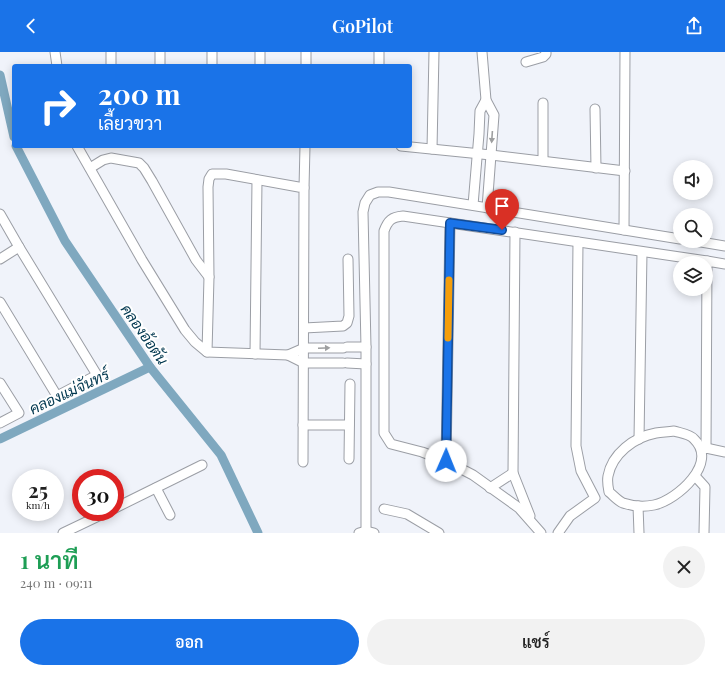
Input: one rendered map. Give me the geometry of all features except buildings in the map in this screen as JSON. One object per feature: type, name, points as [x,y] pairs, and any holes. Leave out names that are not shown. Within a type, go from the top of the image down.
[{"type":"street","points":[[55,52],[57,64]]},
{"type":"street","points":[[111,52],[111,64]]},
{"type":"street","points":[[160,52],[160,64]]},
{"type":"street","points":[[212,52],[212,64]]},
{"type":"street","points":[[260,52],[260,64]]},
{"type":"street","points":[[306,52],[306,64]]},
{"type":"street","points":[[379,52],[379,64]]},
{"type":"street","points":[[432,149],[434,52]]},
{"type":"street","points":[[482,52],[486,100],[494,115],[487,208]]},
{"type":"street","points":[[526,62],[543,57],[546,52]]},
{"type":"street","points":[[624,230],[625,52]]},
{"type":"street","points":[[473,205],[480,111],[486,100]]},
{"type":"street","points":[[543,103],[543,162]]},
{"type":"street","points":[[595,109],[596,168]]},
{"type":"street","points":[[412,147],[491,155],[625,172]]},
{"type":"street","points":[[77,148],[142,260],[185,330],[195,342],[207,352],[288,354],[304,348],[366,347]]},
{"type":"street","points":[[303,462],[305,148]]},
{"type":"street","points":[[90,168],[103,160],[111,158],[139,163],[152,181],[196,260],[209,277]]},
{"type":"street","points":[[207,352],[209,178],[212,174],[218,173],[304,188]]},
{"type":"street","points":[[255,354],[257,180]]},
{"type":"street","points":[[366,532],[366,347],[363,212],[365,203],[370,195],[378,192],[389,192],[673,238]]},
{"type":"street","points":[[0,214],[97,375],[57,396],[0,302]]},
{"type":"street","points":[[541,533],[519,508],[473,475],[446,461],[422,452],[391,444],[384,433],[384,231],[387,222],[395,216],[403,216],[673,256]]},
{"type":"street","points":[[446,461],[450,223]]},
{"type":"street","points":[[515,232],[513,473],[532,523]]},
{"type":"street","points":[[578,242],[576,446],[581,471],[596,498]]},
{"type":"street","points":[[713,244],[725,246]]},
{"type":"street","points":[[0,259],[19,247]]},
{"type":"street","points":[[640,438],[642,252]]},
{"type":"street","points":[[304,328],[343,326],[347,322],[349,316],[348,260]]},
{"type":"street","points":[[713,262],[725,264]]},
{"type":"street","points":[[706,296],[704,449],[703,456],[695,476],[684,489],[669,499],[654,505],[638,506],[622,503],[609,492],[608,477],[614,460],[624,448],[640,438],[655,433],[674,431],[694,438],[704,449],[725,452]]},
{"type":"street","points":[[288,354],[304,363],[366,364]]},
{"type":"street","points":[[0,383],[19,412],[0,423]]},
{"type":"street","points":[[349,459],[350,384]]},
{"type":"street","points":[[303,425],[349,425]]},
{"type":"street","points":[[124,504],[202,465]]},
{"type":"street","points":[[490,488],[513,473]]},
{"type":"street","points":[[695,476],[705,487],[704,533]]},
{"type":"street","points":[[156,488],[170,515]]},
{"type":"street","points":[[558,533],[570,516],[596,498],[609,492]]},
{"type":"street","points":[[638,506],[639,533]]},
{"type":"street","points":[[384,509],[407,514],[439,533]]},
{"type":"street","points":[[63,533],[88,521]]},
{"type":"waterway","name":"คลองอ้อตัน","points":[[0,75],[12,128]]},
{"type":"waterway","name":"คลองอ้อตัน","points":[[17,148],[65,241],[150,367],[221,455],[258,533]]},
{"type":"waterway","name":"คลองแม่จันทร์","points":[[0,439],[150,367]]},
{"type":"slow traffic","points":[[448,338],[449,280]]},
{"type":"route","points":[[446,461],[450,223],[502,230]]}]
